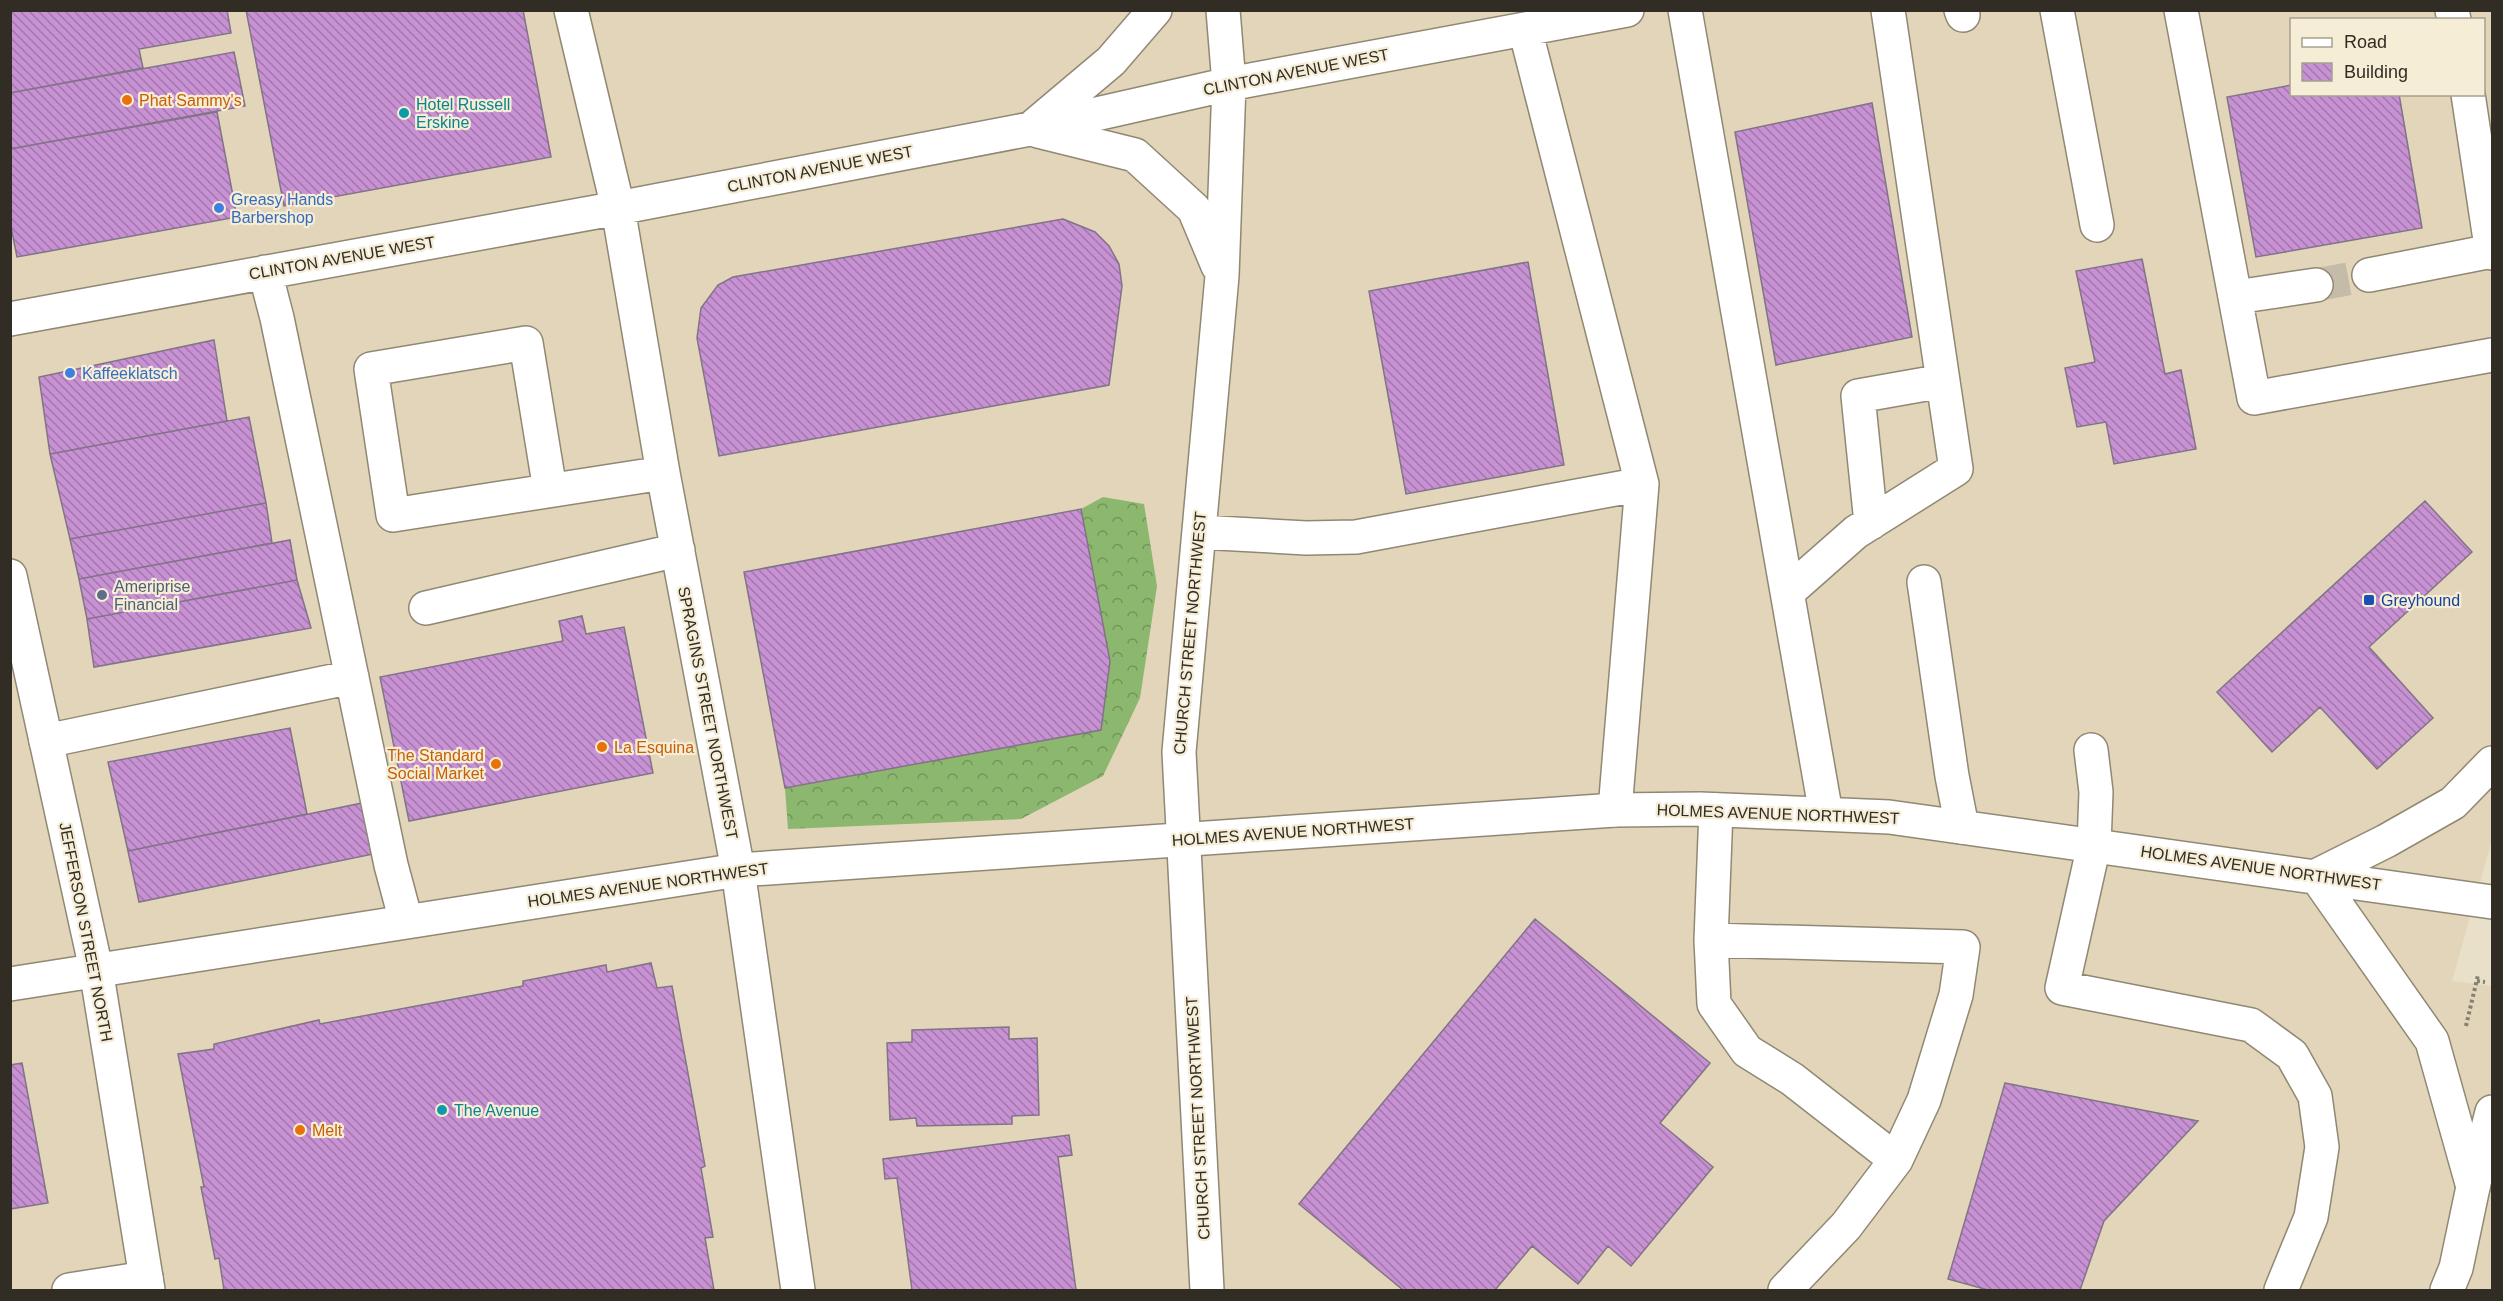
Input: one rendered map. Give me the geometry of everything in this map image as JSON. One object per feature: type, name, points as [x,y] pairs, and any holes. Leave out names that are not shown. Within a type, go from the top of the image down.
[{"type":"street","name":"SPRAGINS STREET NORTHWEST","points":[[571,10],[618,208],[663,473],[738,870],[798,1290]]},
{"type":"street","points":[[1030,129],[1112,61],[1155,10]]},
{"type":"street","name":"CHURCH STREET NORTHWEST","points":[[1207,1290],[1179,752],[1222,276],[1229,84],[1223,10]]},
{"type":"street","name":"CLINTON AVENUE WEST","points":[[10,319],[618,208],[1030,129],[1229,84],[1627,10]]},
{"type":"street","points":[[1685,10],[1826,814]]},
{"type":"street","points":[[1788,592],[1856,532],[1956,469],[1888,10]]},
{"type":"street","points":[[2057,10],[2097,225]]},
{"type":"street","points":[[2181,10],[2254,398],[2493,355]]},
{"type":"street","points":[[1525,29],[1642,484],[1616,810]]},
{"type":"street","points":[[2369,275],[2492,252],[2469,96]]},
{"type":"street","points":[[1030,129],[1135,155],[1194,209],[1222,276]]},
{"type":"street","points":[[264,272],[277,318],[391,865],[406,921]]},
{"type":"street","points":[[2236,297],[2316,285]]},
{"type":"street","points":[[550,490],[526,343],[371,369],[393,515],[663,473]]},
{"type":"street","points":[[1871,523],[1858,396],[1943,381]]},
{"type":"street","points":[[1199,532],[1306,538],[1356,537],[1642,484]]},
{"type":"street","points":[[426,608],[678,550]]},
{"type":"street","name":"JEFFERSON STREET NORTH","points":[[10,576],[96,969],[147,1284]]},
{"type":"street","points":[[1923,582],[1952,776],[1962,827]]},
{"type":"street","points":[[46,741],[352,677]]},
{"type":"street","points":[[2091,750],[2096,792],[2094,845],[2062,988],[2251,1025],[2292,1055],[2315,1096],[2322,1147],[2311,1217],[2281,1290]]},
{"type":"street","points":[[2483,1176],[2432,1041],[2316,876],[2386,841],[2453,803],[2493,763]]},
{"type":"street","name":"HOLMES AVENUE NORTHWEST","points":[[10,984],[738,870],[1616,810],[1716,810],[1889,817],[2493,902]]},
{"type":"street","points":[[1716,810],[1711,940],[1714,1004],[1748,1051],[1792,1079],[1896,1160]]},
{"type":"street","points":[[1711,940],[1963,947],[1956,995],[1924,1100],[1896,1160],[1846,1226],[1785,1290]]},
{"type":"street","points":[[2447,1290],[2456,1268],[2483,1176],[2493,1112]]},
{"type":"street","points":[[69,1290],[147,1284]]},
{"type":"path","points":[[2464,1034],[2478,975]]},
{"type":"path","points":[[2477,981],[2485,982]]},
{"type":"shaded area","points":[[10,11],[2492,11],[2492,840],[2452,981],[2492,986],[2492,1290],[11,1290]]},
{"type":"green space","points":[[1103,497],[1144,504],[1157,586],[1140,698],[1103,776],[1021,819],[788,829],[785,788],[1101,730],[1110,661],[1081,509]]},
{"type":"building","points":[[10,10],[227,10],[231,33],[139,49],[143,68],[10,93]]},
{"type":"building","name":"Hotel Russell Erskine","points":[[246,10],[523,10],[551,157],[284,206]]},
{"type":"building","name":"Phat Sammy's","points":[[234,52],[245,106],[10,149],[10,93]]},
{"type":"building","points":[[2290,85],[2290,96],[2399,96],[2422,228],[2256,257],[2227,97]]},
{"type":"building","points":[[1872,103],[1912,337],[1776,365],[1735,132]]},
{"type":"building","points":[[217,112],[237,217],[17,257],[10,222],[10,149]]},
{"type":"building","points":[[1063,219],[1095,232],[1109,246],[1119,264],[1122,286],[1109,385],[719,456],[697,338],[701,308],[718,285],[733,277]]},
{"type":"building","points":[[2142,259],[2165,374],[2181,370],[2196,449],[2114,464],[2106,422],[2077,427],[2065,368],[2095,362],[2076,271]]},
{"type":"building","points":[[1528,262],[1564,465],[1406,494],[1369,291]]},
{"type":"building","points":[[214,340],[227,421],[50,454],[39,377]]},
{"type":"building","points":[[249,417],[266,503],[70,539],[50,454]]},
{"type":"building","name":"Greyhound","points":[[2425,501],[2472,552],[2369,647],[2433,718],[2377,769],[2320,707],[2272,752],[2217,692]]},
{"type":"building","points":[[266,503],[272,543],[79,579],[70,539]]},
{"type":"building","points":[[1081,509],[1110,661],[1101,730],[785,788],[744,572]]},
{"type":"building","points":[[290,540],[297,580],[87,619],[79,579]]},
{"type":"building","points":[[297,580],[311,628],[94,667],[87,619]]},
{"type":"building","points":[[582,616],[586,634],[624,627],[653,773],[409,821],[380,677],[563,641],[559,621]]},
{"type":"building","points":[[290,728],[307,814],[128,851],[108,762]]},
{"type":"building","points":[[372,801],[383,852],[139,902],[128,851]]},
{"type":"building","points":[[1535,919],[1710,1063],[1660,1123],[1713,1167],[1631,1266],[1608,1246],[1578,1284],[1532,1246],[1495,1290],[1403,1290],[1299,1204]]},
{"type":"building","name":"The Avenue","points":[[651,963],[657,988],[672,986],[705,1166],[701,1168],[713,1237],[705,1238],[714,1290],[224,1290],[219,1258],[215,1259],[201,1187],[204,1187],[178,1054],[214,1049],[214,1044],[319,1020],[320,1024],[523,986],[523,981],[606,965],[607,972]]},
{"type":"building","points":[[1009,1027],[1009,1039],[1037,1038],[1039,1115],[1012,1116],[1012,1124],[917,1126],[916,1118],[890,1120],[887,1043],[912,1042],[912,1030]]},
{"type":"building","points":[[22,1063],[48,1203],[10,1209],[10,1065]]},
{"type":"building","points":[[2005,1083],[2198,1121],[2104,1221],[2080,1290],[1988,1290],[1948,1279]]},
{"type":"building","points":[[1069,1135],[1072,1155],[1058,1157],[1076,1290],[912,1290],[897,1178],[885,1179],[883,1159]]},
{"type":"tunnel","points":[[2316,285],[2369,275]]},
{"type":"place","name":"Phat Sammy's","points":[[127,100]]},
{"type":"place","name":"Hotel Russell Erskine","points":[[404,113]]},
{"type":"place","name":"Greasy Hands Barbershop","points":[[219,208]]},
{"type":"place","name":"Kaffeeklatsch","points":[[70,373]]},
{"type":"place","name":"Ameriprise Financial","points":[[102,595]]},
{"type":"place","name":"Greyhound","points":[[2369,600]]},
{"type":"place","name":"La Esquina","points":[[602,747]]},
{"type":"place","name":"The Standard Social Market","points":[[496,764]]},
{"type":"place","name":"The Avenue","points":[[442,1110]]},
{"type":"place","name":"Melt","points":[[300,1130]]}]
